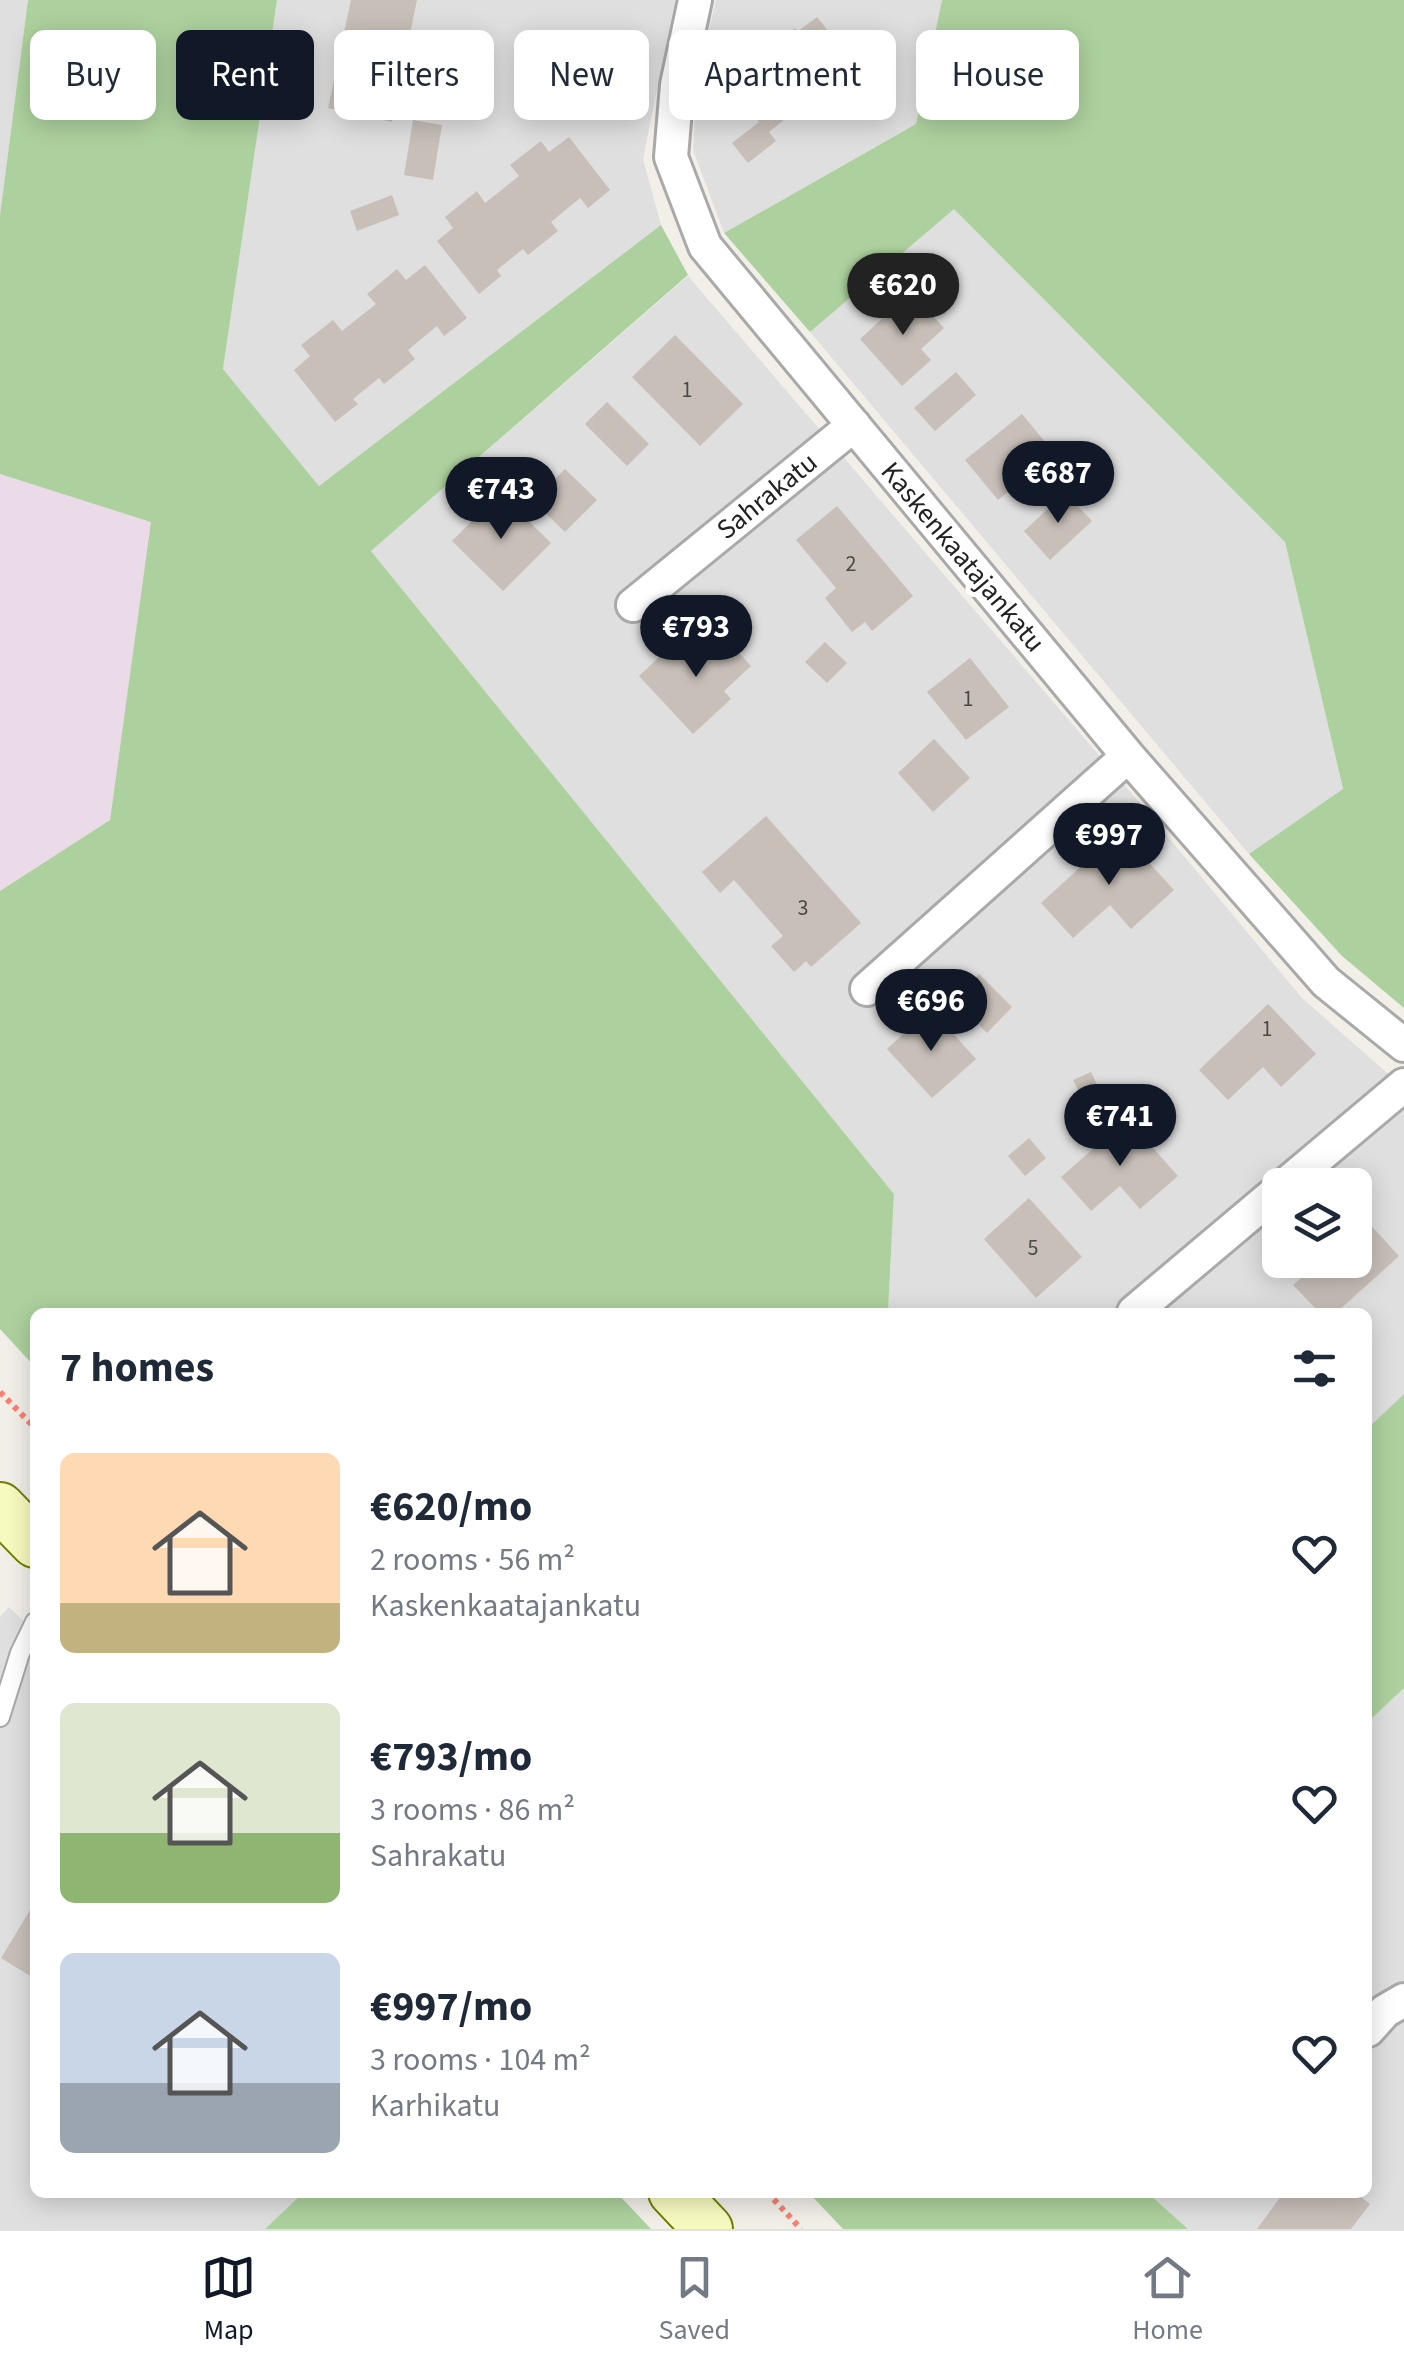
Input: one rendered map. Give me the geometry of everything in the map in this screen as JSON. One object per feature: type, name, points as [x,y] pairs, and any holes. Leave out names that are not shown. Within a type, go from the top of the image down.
[{"type":"main road","points":[[0,1507],[30,1537]]},
{"type":"main road","points":[[679,2198],[708,2229]]},
{"type":"street","name":"Kaskenkaatajankatu","points":[[696,0],[677,86],[671,157],[705,246],[1128,756],[1326,982],[1404,1045]]},
{"type":"street","name":"Sahrakatu","points":[[633,605],[854,425]]},
{"type":"street","points":[[867,989],[1128,756]]},
{"type":"street","points":[[1305,1168],[1404,1085]]},
{"type":"street","points":[[1139,1308],[1262,1204]]},
{"type":"street","points":[[1372,2026],[1384,2012],[1404,2000]]},
{"type":"lane","points":[[0,1717],[30,1632]]},
{"type":"path","points":[[0,1392],[30,1423]]},
{"type":"path","points":[[772,2198],[801,2229]]},
{"type":"shaded area","points":[[0,0],[28,0],[0,215]]},
{"type":"shaded area","points":[[277,0],[675,0],[643,159],[661,225],[319,486],[223,369],[259,120],[314,120],[314,30],[273,30]]},
{"type":"shaded area","points":[[716,0],[942,0],[936,30],[916,30],[916,124],[724,233],[693,150],[695,120],[896,120],[896,30],[709,30]]},
{"type":"shaded area","points":[[954,208],[1285,542],[1343,790],[1249,854],[810,332]]},
{"type":"shaded area","points":[[688,276],[1302,998],[1386,1072],[1404,1080],[1404,1394],[1372,1424],[1372,1308],[888,1308],[894,1194],[371,551]]},
{"type":"shaded area","points":[[0,474],[152,521],[110,820],[0,891]]},
{"type":"shaded area","points":[[9,1607],[30,1627],[30,2198],[299,2198],[265,2229],[0,2229],[0,1617]]},
{"type":"shaded area","points":[[1404,1688],[1404,2229],[1188,2229],[1154,2198],[1372,2198],[1372,1718]]},
{"type":"green space","points":[[28,0],[277,0],[273,30],[176,30],[176,120],[259,120],[223,369],[319,486],[661,225],[688,275],[371,551],[894,1194],[888,1308],[30,1308],[30,1362],[0,1329],[0,891],[110,820],[151,522],[0,474],[0,215]]},
{"type":"green space","points":[[942,0],[1404,0],[1404,1008],[1342,956],[1249,854],[1343,789],[1285,542],[954,209],[810,332],[724,233],[916,124],[917,120],[1079,120],[1079,30],[936,30]]},
{"type":"green space","points":[[1404,1394],[1404,1688],[1372,1718],[1372,1424]]},
{"type":"green space","points":[[298,2198],[622,2198],[651,2229],[265,2229]]},
{"type":"green space","points":[[814,2198],[1154,2198],[1188,2229],[843,2229]]},
{"type":"building","points":[[351,0],[417,0],[411,30],[345,30]]},
{"type":"building","points":[[817,17],[827,30],[800,30]]},
{"type":"building","points":[[334,80],[334,109],[328,108]]},
{"type":"building","points":[[413,120],[442,125],[433,180],[404,175]]},
{"type":"building","points":[[784,120],[769,132],[776,141],[748,163],[732,143],[759,122]]},
{"type":"building","points":[[569,137],[610,190],[588,208],[580,198],[551,222],[558,231],[528,255],[523,249],[497,270],[501,276],[479,294],[437,241],[453,228],[445,217],[477,191],[485,203],[519,176],[510,165],[541,141],[549,152]]},
{"type":"building","points":[[392,195],[399,215],[357,231],[350,211]]},
{"type":"building","points":[[425,265],[467,318],[444,336],[437,326],[408,350],[415,359],[384,384],[379,378],[353,399],[358,404],[335,422],[294,370],[310,356],[301,345],[333,320],[342,331],[376,304],[367,294],[397,269],[406,280]]},
{"type":"building","points":[[911,292],[944,328],[921,349],[931,360],[902,386],[860,339]]},
{"type":"building","points":[[675,335],[743,404],[700,446],[632,377]]},
{"type":"building","points":[[956,372],[976,395],[935,431],[914,408]]},
{"type":"building","points":[[607,402],[649,444],[627,466],[585,424]]},
{"type":"building","points":[[1022,414],[1055,454],[998,500],[965,460]]},
{"type":"building","points":[[565,469],[597,500],[565,532],[533,501]]},
{"type":"building","points":[[500,493],[551,543],[503,591],[452,541]]},
{"type":"building","points":[[1065,493],[1092,521],[1050,560],[1024,531]]},
{"type":"building","points":[[837,506],[913,596],[872,631],[865,622],[852,632],[825,598],[836,588],[796,540]]},
{"type":"building","points":[[721,633],[751,666],[724,691],[731,699],[693,734],[639,676],[677,640],[693,659]]},
{"type":"building","points":[[825,642],[847,663],[827,683],[805,662]]},
{"type":"building","points":[[970,658],[1009,707],[966,740],[927,692]]},
{"type":"building","points":[[934,739],[970,778],[933,812],[898,773]]},
{"type":"building","points":[[766,816],[861,923],[811,967],[806,961],[794,972],[771,946],[783,936],[734,880],[720,893],[702,872]]},
{"type":"building","points":[[1120,831],[1174,890],[1131,929],[1110,905],[1073,938],[1041,903]]},
{"type":"building","points":[[979,974],[1012,1007],[987,1033],[954,1000]]},
{"type":"building","points":[[1268,1004],[1316,1054],[1281,1087],[1263,1067],[1228,1100],[1199,1070]]},
{"type":"building","points":[[931,1009],[976,1059],[932,1098],[887,1049]]},
{"type":"building","points":[[1091,1072],[1101,1093],[1084,1102],[1073,1080]]},
{"type":"building","points":[[1127,1119],[1178,1176],[1140,1209],[1120,1186],[1091,1211],[1061,1177]]},
{"type":"building","points":[[1029,1138],[1046,1158],[1025,1176],[1008,1156]]},
{"type":"building","points":[[1029,1198],[1082,1257],[1036,1298],[984,1239]]},
{"type":"building","points":[[1372,1227],[1399,1256],[1341,1308],[1315,1308],[1293,1285],[1301,1278],[1372,1278]]},
{"type":"building","points":[[30,1910],[30,1976],[1,1958]]},
{"type":"building","points":[[1280,2198],[1362,2198],[1370,2204],[1351,2229],[1257,2229]]}]
